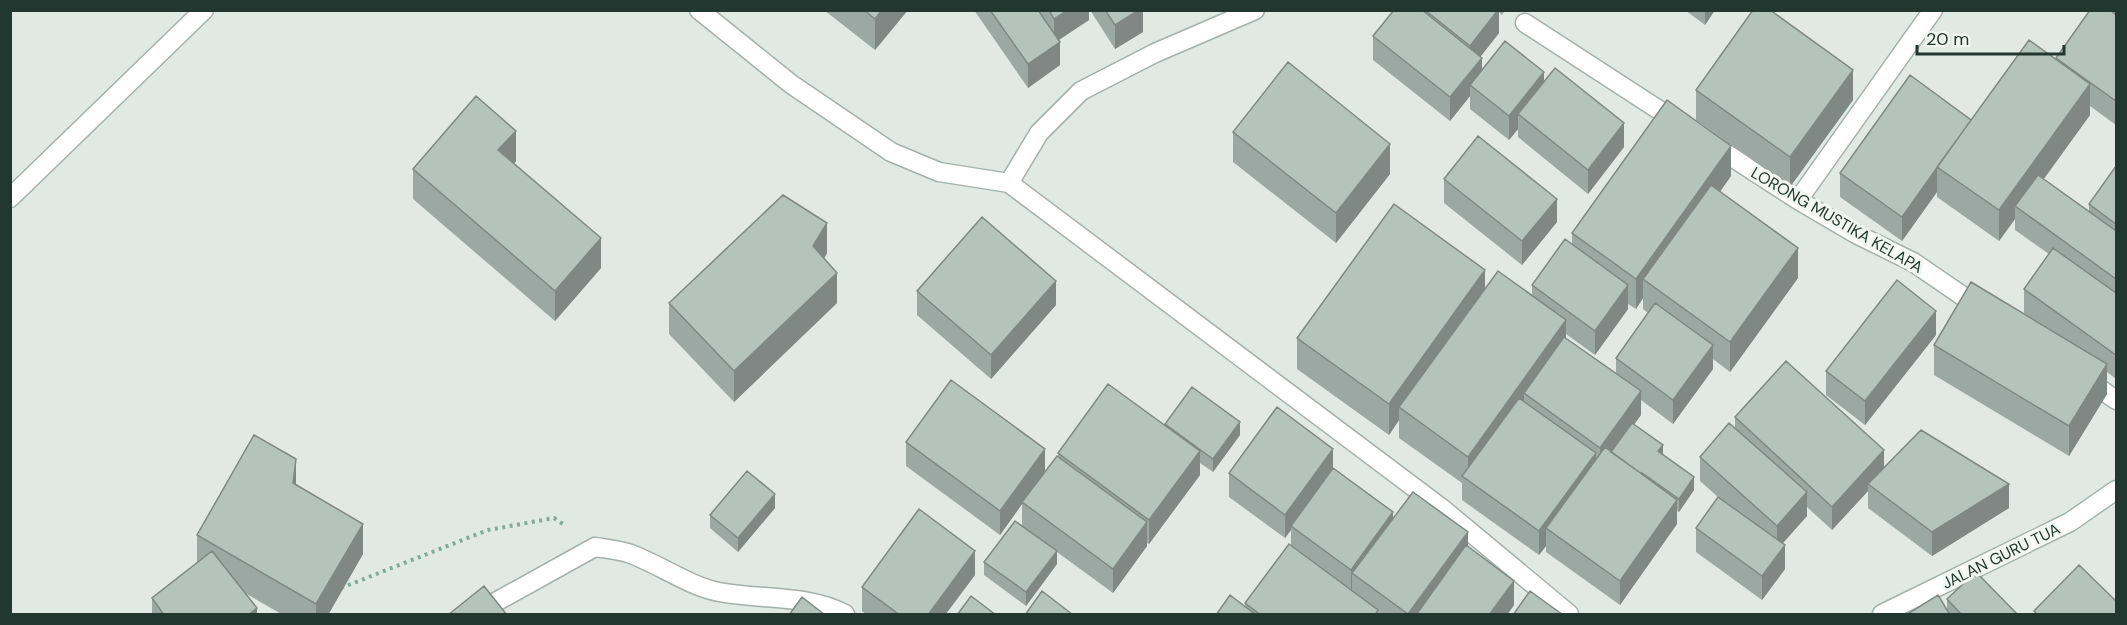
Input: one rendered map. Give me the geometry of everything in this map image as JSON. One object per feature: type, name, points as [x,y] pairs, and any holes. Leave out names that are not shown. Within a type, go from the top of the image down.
[{"type":"street","points":[[10,198],[204,10]]},
{"type":"street","points":[[699,10],[792,84],[891,152],[939,171],[1009,183],[1444,510],[1569,615]]},
{"type":"street","points":[[1009,183],[1039,133],[1081,92],[1155,53],[1255,10]]},
{"type":"street","points":[[1798,201],[1933,10]]},
{"type":"street","name":"LORONG MUSTIKA KELAPA","points":[[1525,22],[1798,201],[1912,262],[2000,321]]},
{"type":"street","points":[[2068,367],[2116,400]]},
{"type":"street","name":"JALAN GURU TUA","points":[[1882,615],[2070,522],[2116,490]]},
{"type":"street","points":[[474,615],[595,547],[631,554],[663,570],[718,592],[803,601],[829,606],[845,615]]},
{"type":"path","points":[[338,589],[488,530],[554,518],[595,547]]},
{"type":"building","points":[[864,10],[882,10],[875,19]]},
{"type":"building","points":[[990,10],[1038,10],[1060,42],[1028,64]]},
{"type":"building","points":[[1049,10],[1068,10],[1054,19]]},
{"type":"building","points":[[1105,10],[1139,10],[1115,25]]},
{"type":"building","points":[[1394,10],[1422,10],[1482,58],[1450,97],[1373,36]]},
{"type":"building","points":[[1425,10],[1498,10],[1470,46]]},
{"type":"building","points":[[1753,10],[1770,10],[1853,70],[1790,157],[1696,90]]},
{"type":"building","points":[[2090,10],[2110,10],[2116,15],[2116,101],[2056,58]]},
{"type":"building","points":[[2029,40],[2090,84],[1999,210],[1937,167]]},
{"type":"building","points":[[1505,41],[1544,72],[1509,116],[1470,85]]},
{"type":"building","points":[[1288,62],[1390,144],[1336,213],[1233,132]]},
{"type":"building","points":[[1555,68],[1624,123],[1588,170],[1518,114]]},
{"type":"building","points":[[1910,75],[1971,120],[1902,217],[1840,173]]},
{"type":"building","points":[[476,96],[516,131],[498,150],[601,238],[555,291],[413,169]]},
{"type":"building","points":[[1667,100],[1731,146],[1636,279],[1572,233]]},
{"type":"building","points":[[1478,136],[1557,199],[1522,241],[1444,179]]},
{"type":"building","points":[[2116,166],[2116,224],[2089,204]]},
{"type":"building","points":[[2038,175],[2116,231],[2116,279],[2015,206]]},
{"type":"building","points":[[1711,185],[1798,248],[1730,342],[1643,279]]},
{"type":"building","points":[[783,195],[827,223],[813,246],[837,273],[734,371],[669,303]]},
{"type":"building","points":[[1394,204],[1485,270],[1389,404],[1297,338]]},
{"type":"building","points":[[982,217],[1056,281],[991,355],[917,291]]},
{"type":"building","points":[[1565,239],[1628,285],[1595,331],[1532,285]]},
{"type":"building","points":[[2053,248],[2116,293],[2116,355],[2024,289]]},
{"type":"building","points":[[1498,271],[1566,320],[1468,457],[1399,407]]},
{"type":"building","points":[[1897,280],[1936,311],[1865,401],[1826,371]]},
{"type":"building","points":[[1971,282],[2107,364],[2069,426],[1934,345]]},
{"type":"building","points":[[1655,303],[1713,345],[1673,400],[1616,358]]},
{"type":"building","points":[[1564,337],[1641,391],[1600,448],[1524,393]]},
{"type":"building","points":[[1786,361],[1884,450],[1832,507],[1735,417]]},
{"type":"building","points":[[951,380],[1045,449],[1000,511],[906,442]]},
{"type":"building","points":[[1108,384],[1200,451],[1149,520],[1058,453]]},
{"type":"building","points":[[1192,387],[1240,422],[1213,459],[1165,424]]},
{"type":"building","points":[[1519,398],[1596,453],[1539,531],[1462,476]]},
{"type":"building","points":[[1277,407],[1333,449],[1285,515],[1229,473]]},
{"type":"building","points":[[1632,423],[1663,445],[1658,451],[1694,477],[1679,499],[1611,452]]},
{"type":"building","points":[[1729,423],[1807,492],[1777,526],[1700,457]]},
{"type":"building","points":[[1921,430],[2009,484],[1932,532],[1868,484]]},
{"type":"building","points":[[254,435],[296,459],[293,483],[363,524],[316,604],[197,535]]},
{"type":"building","points":[[1605,447],[1677,500],[1620,581],[1546,528]]},
{"type":"building","points":[[1057,456],[1147,522],[1113,569],[1022,502]]},
{"type":"building","points":[[1333,468],[1393,512],[1351,570],[1291,526]]},
{"type":"building","points":[[747,471],[775,494],[738,538],[710,515]]},
{"type":"building","points":[[1413,492],[1468,532],[1408,614],[1352,573]]},
{"type":"building","points":[[1718,497],[1785,545],[1762,576],[1696,528]]},
{"type":"building","points":[[919,509],[975,551],[928,615],[900,615],[862,587]]},
{"type":"building","points":[[1015,521],[1057,551],[1026,592],[984,562]]},
{"type":"building","points":[[1289,544],[1378,610],[1375,615],[1261,615],[1245,603]]},
{"type":"building","points":[[1466,545],[1514,581],[1489,615],[1416,615]]},
{"type":"building","points":[[212,551],[257,608],[248,615],[164,615],[152,598]]},
{"type":"building","points":[[2079,565],[2116,601],[2116,615],[2038,615],[2034,611]]},
{"type":"building","points":[[1976,572],[2018,615],[1962,615],[1947,599]]},
{"type":"building","points":[[484,586],[507,615],[448,615]]},
{"type":"building","points":[[1042,591],[1073,615],[1025,615]]},
{"type":"building","points":[[1530,591],[1563,615],[1513,615]]},
{"type":"building","points":[[1230,595],[1256,615],[1216,615]]},
{"type":"building","points":[[1938,595],[1950,615],[1906,615]]},
{"type":"building","points":[[971,596],[996,615],[957,615]]},
{"type":"building","points":[[802,597],[825,615],[789,615]]}]
